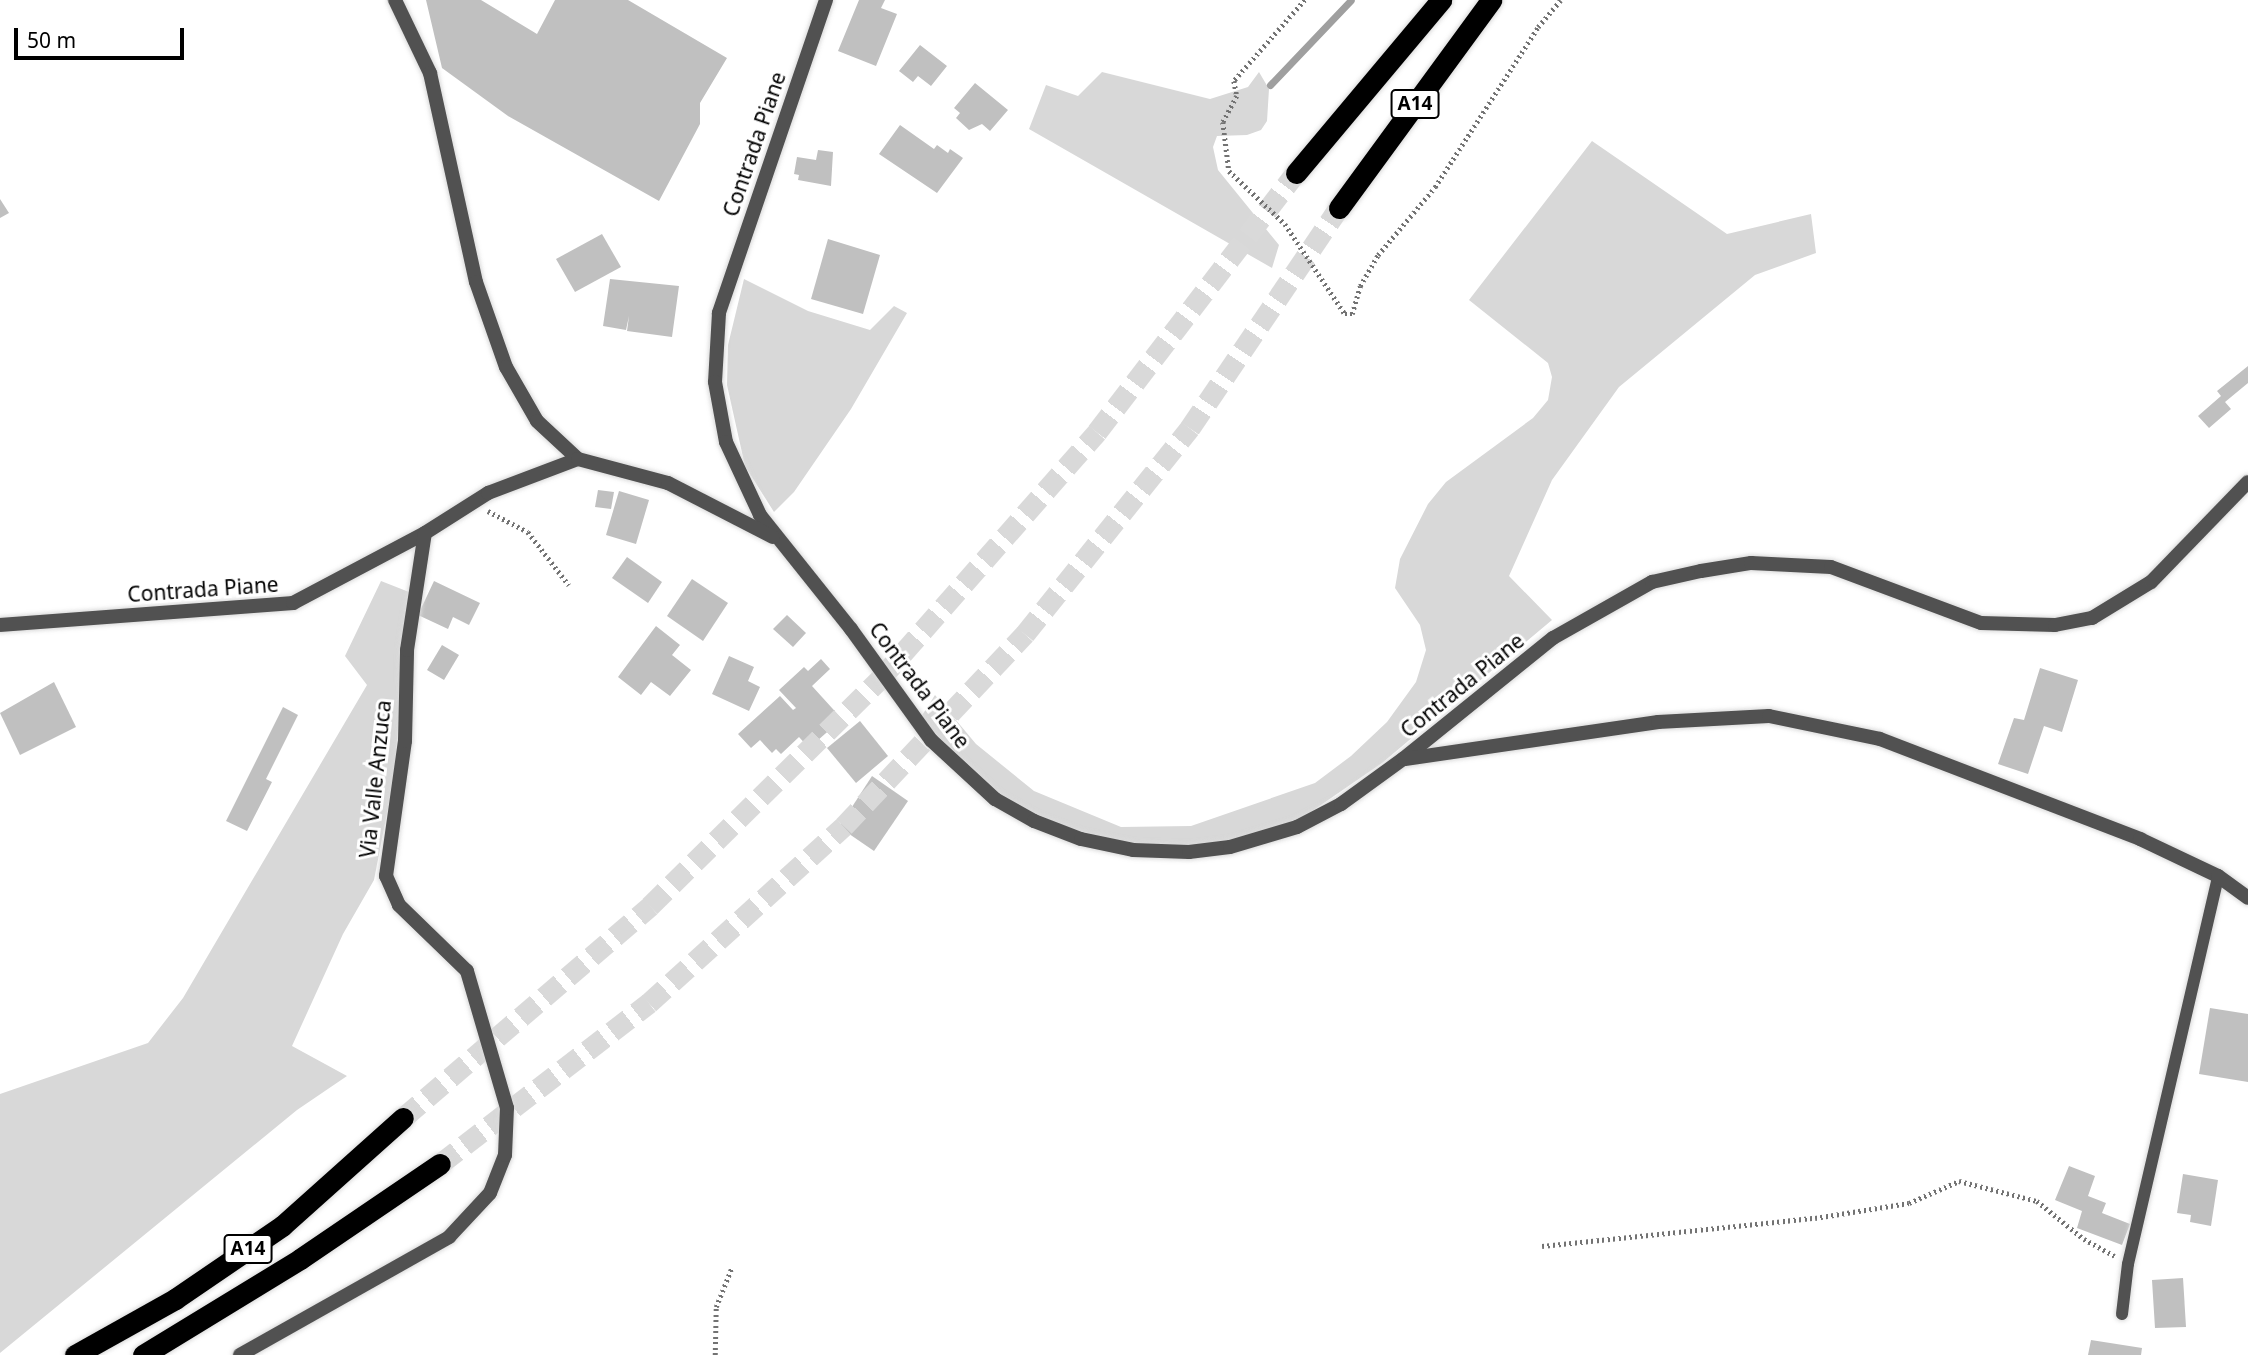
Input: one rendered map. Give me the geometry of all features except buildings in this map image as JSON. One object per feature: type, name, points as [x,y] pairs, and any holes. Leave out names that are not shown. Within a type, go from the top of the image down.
[{"type":"highway","name":"A14","points":[[1296,173],[1441,0]]},
{"type":"highway","name":"A14","points":[[1339,208],[1491,0]]},
{"type":"highway","name":"A14","points":[[75,1355],[175,1299],[282,1226],[403,1118]]},
{"type":"highway","name":"A14","points":[[143,1355],[300,1259],[440,1164]]},
{"type":"street","points":[[395,0],[430,73],[476,282],[506,367],[537,421],[578,459]]},
{"type":"street","name":"Contrada Piane","points":[[826,0],[723,295],[716,334],[715,383],[726,442],[744,488],[777,539],[842,617],[950,761],[995,799],[1082,839],[1133,850],[1189,852],[1262,840],[1341,804],[1404,759],[1553,638],[1652,582],[1751,563],[1820,566],[1981,623],[2054,625],[2092,618],[2124,603],[2151,582],[2248,482]]},
{"type":"street","name":"Contrada Piane","points":[[0,625],[293,603],[425,533],[479,499],[578,459],[668,483],[777,539]]},
{"type":"street","name":"Via Valle Anzuca","points":[[240,1355],[449,1237],[490,1193],[505,1155],[507,1108],[467,971],[399,905],[386,876],[405,741],[407,650],[425,533]]},
{"type":"street","points":[[1404,759],[1658,722],[1769,716],[1880,739],[2140,839],[2218,876],[2248,898]]},
{"type":"lane","points":[[2122,1314],[2129,1264],[2218,876]]},
{"type":"path","points":[[479,499],[491,514],[528,532],[569,585]]},
{"type":"path","points":[[1542,1246],[1815,1219],[1909,1203],[1959,1181],[2037,1200],[2084,1239],[2129,1264]]},
{"type":"path","points":[[715,1355],[716,1307],[732,1267]]},
{"type":"shaded area","points":[[1102,72],[1210,99],[1248,87],[1259,72],[1269,89],[1267,121],[1261,130],[1247,135],[1217,136],[1213,147],[1218,170],[1279,245],[1272,268],[1029,129],[1046,85],[1078,96]]},
{"type":"shaded area","points":[[1592,141],[1727,234],[1811,214],[1816,253],[1755,275],[1619,387],[1552,480],[1509,576],[1552,620],[1382,763],[1299,820],[1217,844],[1155,847],[1103,838],[1036,817],[981,785],[942,749],[921,717],[935,695],[976,744],[1034,791],[1121,827],[1191,826],[1315,783],[1351,756],[1387,722],[1416,682],[1426,650],[1420,625],[1395,588],[1400,559],[1428,504],[1446,482],[1533,418],[1548,400],[1552,377],[1548,363],[1469,300]]},
{"type":"shaded area","points":[[744,279],[808,311],[870,330],[894,306],[907,313],[851,409],[794,492],[774,512],[745,466],[727,385],[728,345]]},
{"type":"shaded area","points":[[381,581],[409,592],[394,777],[374,880],[343,934],[292,1046],[347,1076],[297,1110],[0,1353],[0,1094],[148,1043],[183,998],[367,685],[345,656]]},
{"type":"waterway","points":[[1270,85],[1351,0]]},
{"type":"tunnel","points":[[403,1118],[650,906],[882,677],[1097,432],[1296,173]]},
{"type":"tunnel","points":[[440,1164],[649,1003],[844,826],[1025,634],[1190,428],[1339,208]]}]
